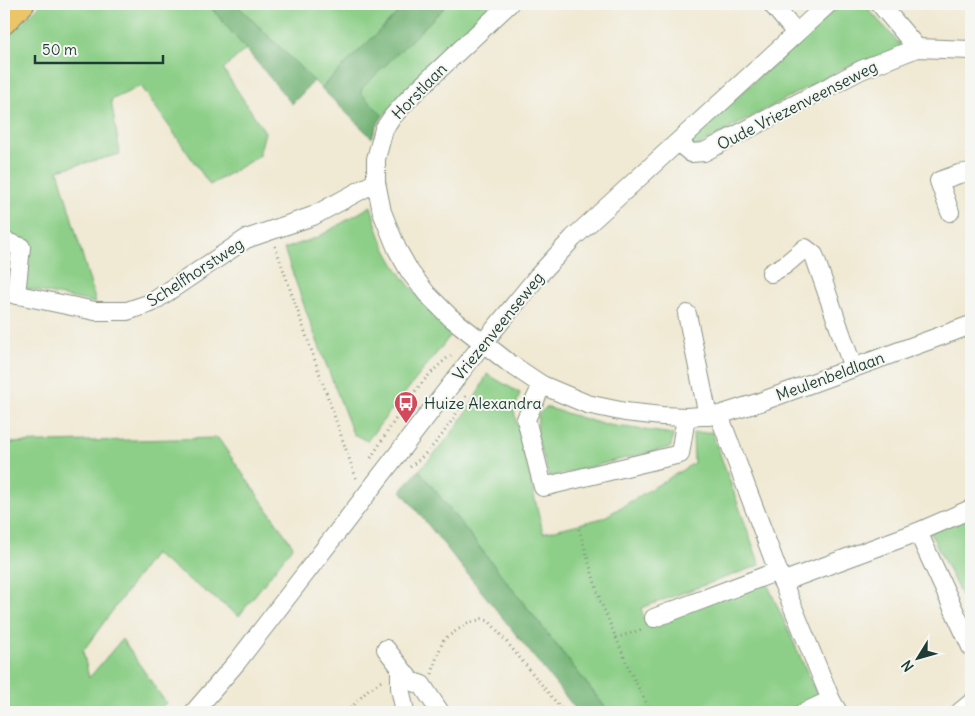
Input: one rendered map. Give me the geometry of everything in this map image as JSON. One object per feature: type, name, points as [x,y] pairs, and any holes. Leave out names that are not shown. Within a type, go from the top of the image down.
[{"type":"main road","points":[[4,23],[23,4]]},
{"type":"street","name":"Horstlaan","points":[[484,342],[450,317],[427,294],[410,272],[397,249],[382,212],[376,182],[376,159],[384,129],[393,116],[509,4]]},
{"type":"street","points":[[772,4],[796,33]]},
{"type":"street","name":"Vriezenveenseweg","points":[[194,712],[237,662],[484,342],[538,276],[574,238],[828,4]]},
{"type":"street","points":[[880,4],[917,48]]},
{"type":"street","name":"Oude Vriezenveenseweg","points":[[678,142],[691,153],[704,152],[861,70],[917,48],[971,50]]},
{"type":"street","points":[[950,212],[939,181],[971,172]]},
{"type":"street","name":"Schelfhorstweg","points":[[10,293],[95,310],[127,311],[151,303],[246,239],[313,216],[376,182]]},
{"type":"street","points":[[4,241],[21,247],[10,293]]},
{"type":"street","points":[[771,273],[785,265],[805,248],[814,255],[853,368]]},
{"type":"street","points":[[687,314],[713,415],[834,706],[805,712]]},
{"type":"street","name":"Meulenbeldlaan","points":[[484,342],[509,363],[542,385],[587,404],[625,412],[686,417],[713,415],[760,402],[971,325]]},
{"type":"street","points":[[542,385],[526,419],[543,487],[680,454],[686,417]]},
{"type":"street","points":[[654,618],[918,532],[971,509]]},
{"type":"street","points":[[918,532],[971,647]]},
{"type":"street","points":[[386,649],[410,681],[422,685],[440,712]]},
{"type":"street","points":[[400,668],[400,688],[405,712]]},
{"type":"street","points":[[960,712],[971,703]]},
{"type":"path","points":[[269,232],[356,480],[368,493]]},
{"type":"path","points":[[579,528],[597,592],[616,638],[651,712]]},
{"type":"path","points":[[616,638],[650,626],[648,620],[654,618]]},
{"type":"path","points":[[422,685],[431,676],[444,639],[468,622],[482,619],[489,622],[501,635],[564,712]]},
{"type":"path","points":[[347,712],[368,690],[400,668]]},
{"type":"green space","points":[[41,4],[208,4],[246,49],[223,69],[265,132],[259,156],[210,185],[141,86],[111,100],[120,154],[58,170],[96,303],[4,284],[4,41]]},
{"type":"green space","points":[[208,4],[236,4],[314,81],[292,104]]},
{"type":"green space","points":[[236,4],[407,4],[321,88]]},
{"type":"green space","points":[[407,4],[448,4],[362,88],[361,93],[383,116],[372,138],[321,88]]},
{"type":"green space","points":[[448,4],[499,4],[383,116],[360,93],[362,88]]},
{"type":"green space","points":[[841,4],[864,4],[905,50],[841,69],[696,147],[687,141]]},
{"type":"green space","points":[[371,206],[386,250],[402,276],[431,310],[454,331],[367,441],[353,434],[284,249],[318,237]]},
{"type":"green space","points":[[487,374],[520,393],[514,411],[543,533],[603,518],[694,463],[693,433],[712,432],[760,565],[641,608],[646,625],[766,581],[817,694],[807,701],[783,712],[609,712],[419,470],[458,425],[474,400]]},
{"type":"green space","points":[[546,407],[602,424],[673,434],[671,447],[549,477],[537,436],[538,415]]},
{"type":"green space","points":[[218,438],[293,546],[239,616],[154,554],[83,651],[89,678],[122,639],[166,703],[157,712],[4,712],[4,443]]},
{"type":"green space","points":[[419,470],[609,712],[578,712],[401,491]]},
{"type":"green space","points":[[971,515],[971,615],[930,532]]},
{"type":"place","name":"Huize Alexandra","points":[[406,424]]}]
